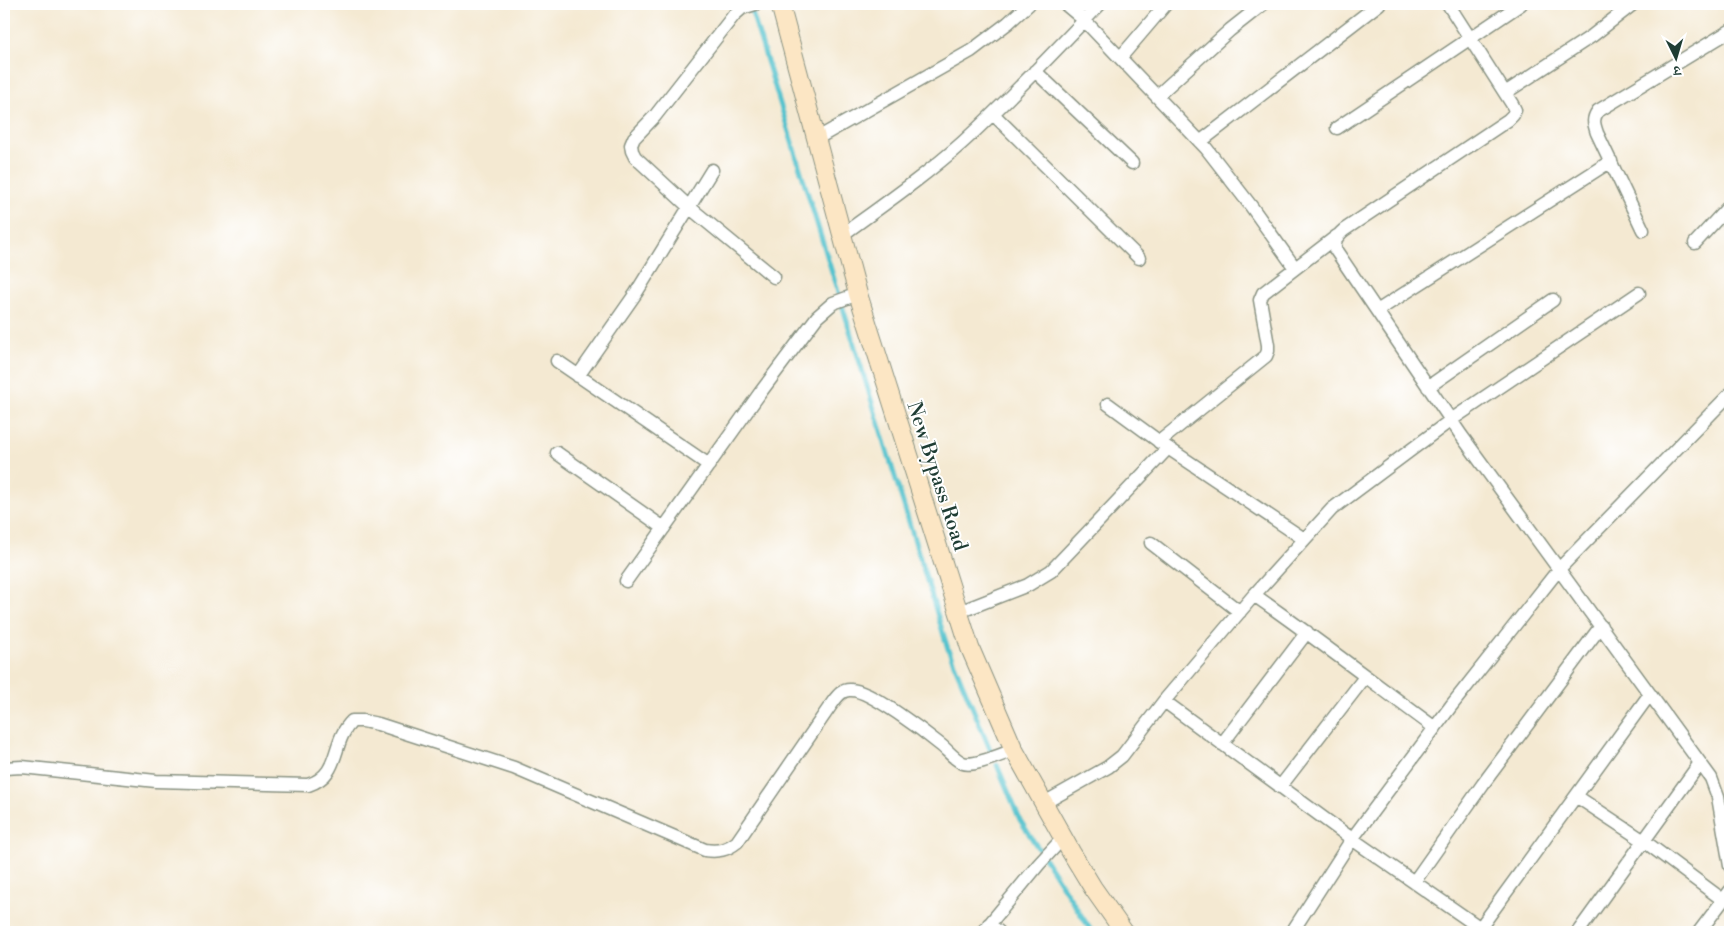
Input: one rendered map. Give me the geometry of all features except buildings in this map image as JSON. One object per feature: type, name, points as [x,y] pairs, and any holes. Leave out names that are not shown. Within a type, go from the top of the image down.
[{"type":"main road","name":"New Bypass Road","points":[[780,4],[842,235],[852,296],[976,663],[1014,750],[1117,929]]},
{"type":"street","points":[[816,138],[971,51],[1008,23],[1029,4]]},
{"type":"street","points":[[1065,4],[1084,20],[1200,142],[1251,206],[1295,268]]},
{"type":"street","points":[[842,235],[961,143],[1035,72],[1100,4]]},
{"type":"street","points":[[1120,58],[1166,4]]},
{"type":"street","points":[[1157,96],[1230,30],[1263,4]]},
{"type":"street","points":[[1200,142],[1379,4]]},
{"type":"street","points":[[959,612],[1028,585],[1051,570],[1064,559],[1163,445],[1266,356],[1268,345],[1260,300],[1263,293],[1269,287],[1337,236],[1513,115],[1514,110],[1505,93],[1448,4]]},
{"type":"street","points":[[1337,128],[1521,4]]},
{"type":"street","points":[[1505,93],[1592,36],[1633,4]]},
{"type":"street","points":[[750,6],[734,15],[655,116],[634,138],[631,145],[635,157],[689,207],[774,277]]},
{"type":"street","points":[[1643,230],[1594,124],[1594,116],[1598,111],[1730,31]]},
{"type":"street","points":[[1035,72],[1132,164]]},
{"type":"street","points":[[993,114],[1139,258]]},
{"type":"street","points":[[1377,311],[1610,161]]},
{"type":"street","points":[[578,376],[636,293],[712,170]]},
{"type":"street","points":[[1695,242],[1730,205]]},
{"type":"street","points":[[1337,236],[1334,242],[1335,249],[1428,387],[1711,778],[1718,797],[1730,866]]},
{"type":"street","points":[[1044,803],[1108,767],[1122,756],[1164,701],[1254,595],[1319,522],[1345,498],[1451,420],[1639,294]]},
{"type":"street","points":[[626,581],[818,317],[833,303],[852,296]]},
{"type":"street","points":[[1428,387],[1553,300]]},
{"type":"street","points":[[557,361],[709,465]]},
{"type":"street","points":[[1292,932],[1352,839],[1435,728],[1559,570],[1730,394]]},
{"type":"street","points":[[1108,404],[1163,445],[1304,539]]},
{"type":"street","points":[[557,453],[664,528]]},
{"type":"street","points":[[1151,543],[1240,612]]},
{"type":"street","points":[[1254,595],[1307,632],[1435,728]]},
{"type":"street","points":[[1414,882],[1483,784],[1601,626]]},
{"type":"street","points":[[1222,744],[1307,632]]},
{"type":"street","points":[[1280,787],[1365,677]]},
{"type":"street","points":[[4,768],[22,767],[156,781],[308,785],[318,782],[325,777],[345,728],[352,721],[363,721],[378,724],[514,768],[705,850],[716,852],[729,848],[737,842],[833,702],[839,694],[846,690],[859,691],[894,711],[927,734],[962,763],[975,763],[1014,750]]},
{"type":"street","points":[[1164,701],[1352,839],[1483,930],[1650,694]]},
{"type":"street","points":[[1578,932],[1700,762]]},
{"type":"street","points":[[1576,796],[1727,896],[1699,932]]},
{"type":"street","points":[[990,930],[1039,864],[1063,838]]},
{"type":"waterway","points":[[750,6],[948,649],[992,754]]},
{"type":"waterway","points":[[997,765],[1020,820],[1092,932]]}]
